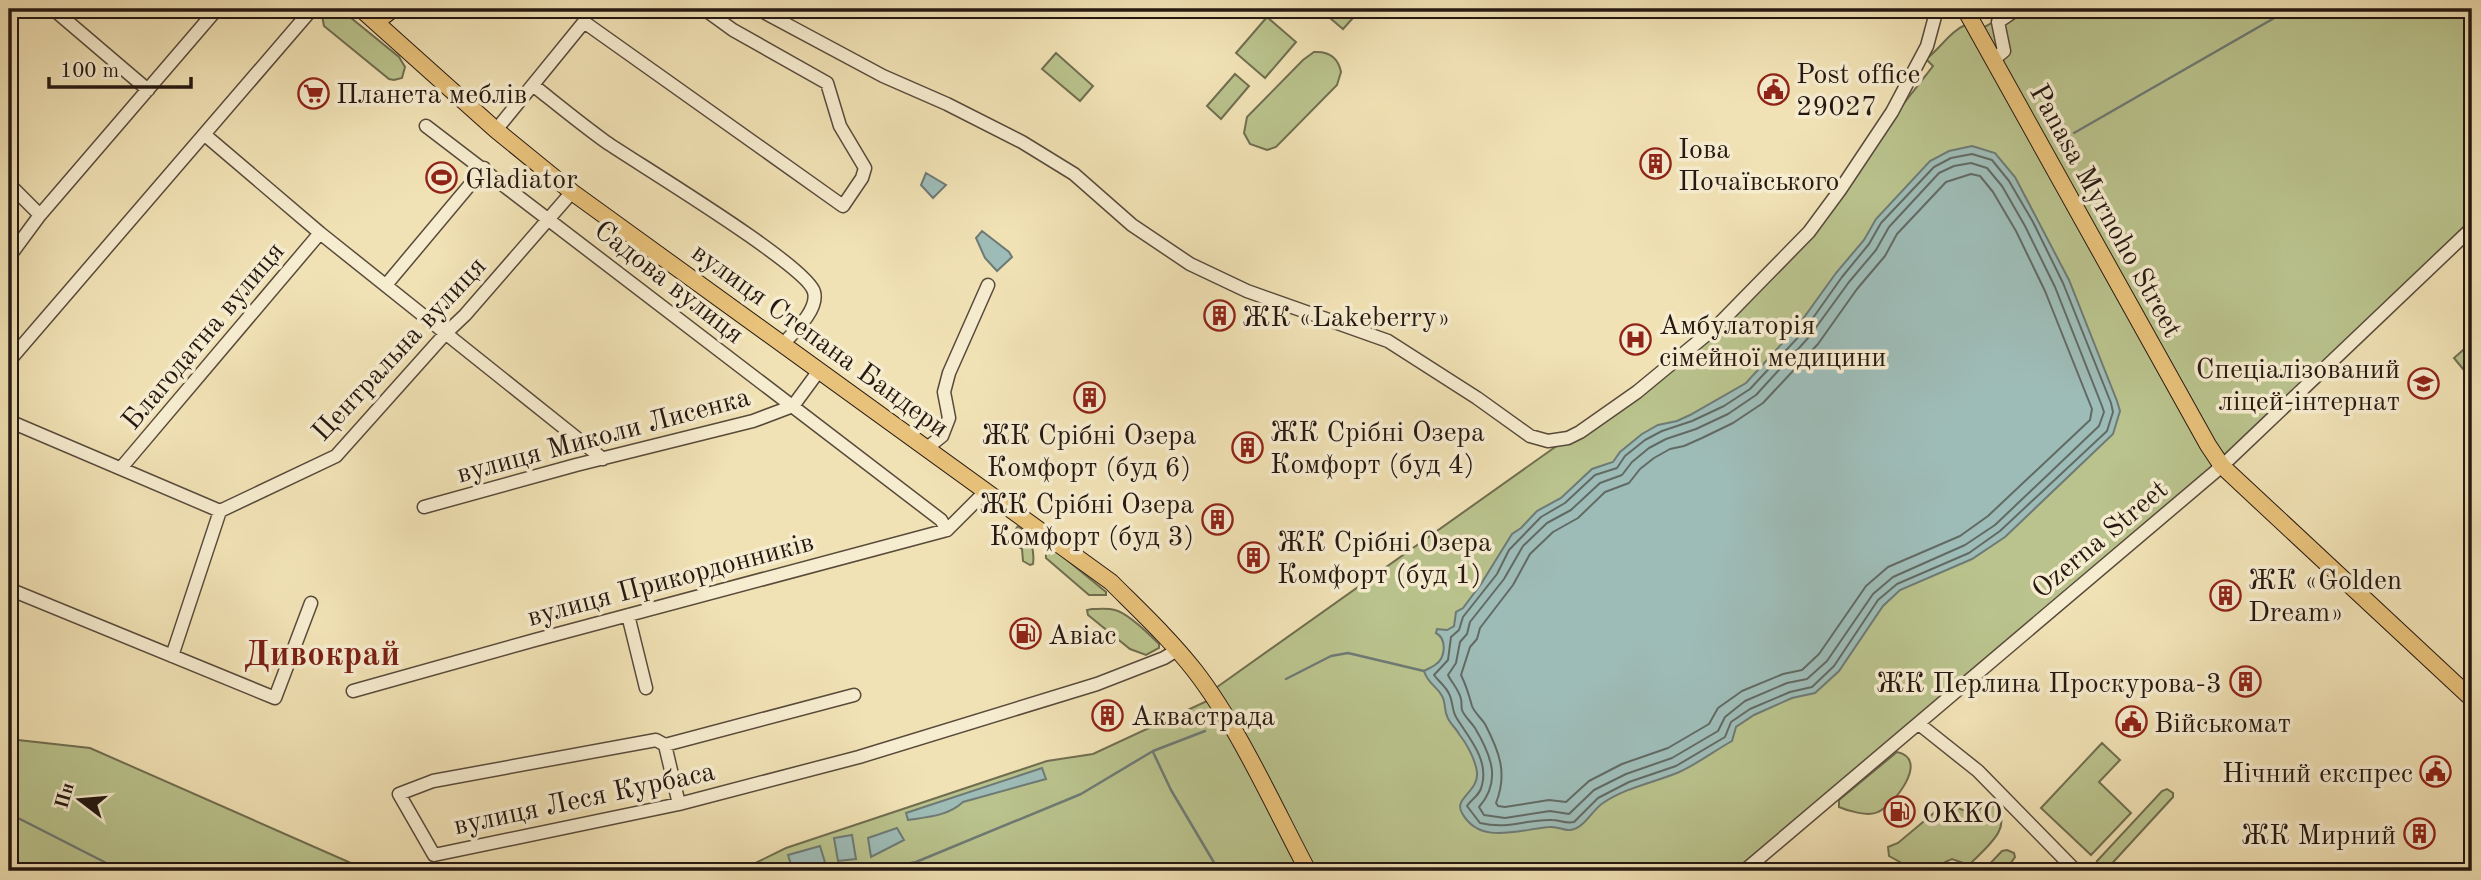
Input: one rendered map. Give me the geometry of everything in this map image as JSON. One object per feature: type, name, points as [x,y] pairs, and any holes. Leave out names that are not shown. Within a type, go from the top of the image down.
[{"type":"main road","name":"вулиця Степана Бандери","points":[[361,9],[496,130],[572,192],[1111,582],[1197,673],[1232,728],[1308,871]]},
{"type":"main road","points":[[376,22],[393,9]]},
{"type":"main road","name":"Panasa Myrnoho Street","points":[[1965,9],[2222,466],[2472,699]]},
{"type":"street","points":[[53,9],[148,90]]},
{"type":"street","points":[[9,257],[40,215],[218,9]]},
{"type":"street","points":[[9,361],[312,9]]},
{"type":"street","points":[[496,130],[584,22],[843,206],[862,178],[865,168],[840,126],[827,83],[733,30],[704,9]]},
{"type":"street","points":[[758,9],[883,76],[947,104],[1022,142],[1074,174],[1132,225],[1190,264],[1247,290],[1388,341],[1477,398],[1530,436],[1548,441],[1568,438],[1580,432],[1637,392],[1717,326],[1809,232],[1892,112],[1927,46],[1937,9]]},
{"type":"street","points":[[1975,27],[2004,9]]},
{"type":"street","points":[[1993,60],[2004,51],[1998,22],[2017,9]]},
{"type":"street","points":[[534,86],[606,142],[747,234],[808,280],[815,293],[814,301],[782,345]]},
{"type":"street","name":"Садова вулиця","points":[[426,125],[941,520],[947,530]]},
{"type":"street","points":[[205,135],[320,233],[603,459]]},
{"type":"street","points":[[386,285],[484,168]]},
{"type":"street","points":[[9,184],[40,215]]},
{"type":"street","name":"Центральна вулиця","points":[[220,511],[336,456],[465,315],[572,192]]},
{"type":"street","name":"Ozerna Street","points":[[1744,871],[2222,466],[2472,228]]},
{"type":"street","name":"Благодатна вулиця","points":[[121,468],[320,233]]},
{"type":"street","points":[[927,448],[942,436],[949,418],[944,392],[949,373],[988,285]]},
{"type":"street","points":[[793,406],[818,372]]},
{"type":"street","name":"вулиця Миколи Лисенка","points":[[424,507],[754,422],[793,406]]},
{"type":"street","points":[[9,421],[220,511],[172,656]]},
{"type":"street","points":[[947,530],[986,491]]},
{"type":"street","name":"вулиця Прикордонників","points":[[353,691],[947,530]]},
{"type":"street","points":[[9,589],[275,698],[311,603]]},
{"type":"street","points":[[628,615],[646,688]]},
{"type":"street","name":"вулиця Леся Курбаса","points":[[854,695],[665,746],[656,740],[629,744],[433,781],[400,794],[434,855],[679,804],[859,757],[1097,684],[1164,658],[1177,650]]},
{"type":"street","points":[[1919,724],[1978,771],[2076,871]]},
{"type":"street","points":[[665,746],[679,804]]},
{"type":"green space","points":[[326,9],[340,9],[399,57],[405,67],[402,78],[389,79],[324,26],[322,16]]},
{"type":"green space","points":[[1328,9],[1361,9],[1343,29],[1324,13]]},
{"type":"green space","points":[[2017,9],[2472,9],[2472,222],[2223,460],[1981,29]]},
{"type":"green space","points":[[1267,17],[1296,42],[1265,78],[1236,53]]},
{"type":"green space","points":[[1967,24],[2217,465],[1738,871],[1313,871],[1213,690],[1558,445],[1754,295],[1933,66],[1926,59],[1955,31]]},
{"type":"green space","points":[[1314,52],[1328,54],[1338,62],[1341,72],[1337,85],[1276,147],[1267,150],[1250,144],[1244,133],[1247,117]]},
{"type":"green space","points":[[1056,53],[1093,86],[1080,101],[1042,69]]},
{"type":"green space","points":[[1235,74],[1249,86],[1221,119],[1207,106]]},
{"type":"green space","points":[[2472,342],[2472,380],[2454,358]]},
{"type":"green space","points":[[1018,526],[1031,543],[1033,564],[1023,561],[1022,549],[1015,545],[1014,532]]},
{"type":"green space","points":[[1050,546],[1106,592],[1106,595],[1089,595],[1046,558],[1046,551]]},
{"type":"green space","points":[[1112,609],[1126,615],[1159,644],[1159,648],[1146,655],[1130,649],[1088,615],[1087,610]]},
{"type":"green space","points":[[1209,700],[1228,730],[1303,871],[739,871],[786,848],[1047,761],[1093,754]]},
{"type":"green space","points":[[9,739],[90,748],[369,871],[9,871]]},
{"type":"green space","points":[[2102,743],[2120,760],[2099,782],[2131,813],[2091,855],[2041,808]]},
{"type":"green space","points":[[1897,752],[1906,756],[1910,763],[1910,772],[1893,800],[1878,812],[1869,814],[1839,807],[1839,800]]},
{"type":"green space","points":[[2167,789],[2173,793],[2173,797],[2105,871],[2095,868],[2097,861],[2162,791]]},
{"type":"green space","points":[[1950,805],[1968,812],[1993,805],[1999,813],[2000,829],[1996,837],[1969,865],[1952,859],[1936,871],[1910,871],[1907,866],[1889,856],[1888,847],[1898,843],[1941,807]]},
{"type":"green space","points":[[2002,851],[2014,853],[2015,857],[2005,871],[1983,871]]},
{"type":"water","points":[[1972,146],[1995,153],[2015,177],[2069,280],[2120,411],[2113,434],[2005,537],[1972,559],[1900,590],[1883,606],[1839,671],[1815,693],[1792,698],[1754,715],[1736,727],[1732,741],[1684,770],[1611,798],[1575,829],[1550,827],[1502,833],[1479,829],[1470,823],[1460,808],[1477,779],[1474,762],[1465,742],[1448,719],[1442,696],[1424,671],[1439,662],[1443,653],[1442,640],[1436,633],[1437,629],[1447,630],[1454,626],[1456,612],[1463,608],[1481,584],[1512,534],[1537,511],[1561,498],[1592,469],[1613,462],[1620,452],[1642,434],[1658,425],[1690,415],[1746,383],[1797,327],[1864,240],[1876,219],[1930,161],[1949,151]]},
{"type":"water","points":[[926,173],[946,185],[933,198],[921,185]]},
{"type":"water","points":[[982,231],[1012,257],[997,271],[985,258],[976,238]]},
{"type":"water","points":[[1042,768],[1046,779],[963,802],[937,815],[908,820],[906,813]]},
{"type":"water","points":[[897,828],[904,840],[871,857],[868,838]]},
{"type":"water","points":[[852,835],[856,859],[838,861],[834,838]]},
{"type":"water","points":[[820,846],[827,869],[793,871],[788,855]]},
{"type":"waterway","points":[[2074,133],[2290,9]]},
{"type":"waterway","points":[[1286,679],[1331,656],[1348,653],[1424,671]]},
{"type":"waterway","points":[[871,871],[916,862],[1081,794],[1153,751],[1205,731]]},
{"type":"waterway","points":[[1153,752],[1171,790],[1219,871]]},
{"type":"waterway","points":[[9,819],[20,819],[122,871]]},
{"type":"place","name":"Post office 29027","points":[[1773,89]]},
{"type":"place","name":"Планета меблів","points":[[313,93]]},
{"type":"place","name":"Іова Почаївського","points":[[1655,164]]},
{"type":"place","name":"Gladiator","points":[[442,178]]},
{"type":"place","name":"ЖК «Lakeberry»","points":[[1219,316]]},
{"type":"place","name":"Амбулаторія сімейної медицини","points":[[1636,340]]},
{"type":"place","name":"Спеціалізований ліцей-інтернат","points":[[2423,384]]},
{"type":"place","name":"ЖК Срібні Озера Комфорт (буд 6)","points":[[1089,397]]},
{"type":"place","name":"ЖК Срібні Озера Комфорт (буд 4)","points":[[1247,447]]},
{"type":"place","name":"ЖК Срібні Озера Комфорт (буд 3)","points":[[1217,519]]},
{"type":"place","name":"ЖК Срібні Озера Комфорт (буд 1)","points":[[1254,557]]},
{"type":"place","name":"ЖК «Golden Dream»","points":[[2225,595]]},
{"type":"place","name":"Авіас","points":[[1025,634]]},
{"type":"place","name":"ЖК Перлина Проскурова-3","points":[[2245,682]]},
{"type":"place","name":"Аквастрада","points":[[1108,715]]},
{"type":"place","name":"Військомат","points":[[2131,722]]},
{"type":"place","name":"Нічний експрес","points":[[2436,772]]},
{"type":"place","name":"OKKO","points":[[1899,812]]},
{"type":"place","name":"ЖК Мирний","points":[[2419,834]]},
{"type":"district","name":"Дивокрай","points":[[322,653]]}]
